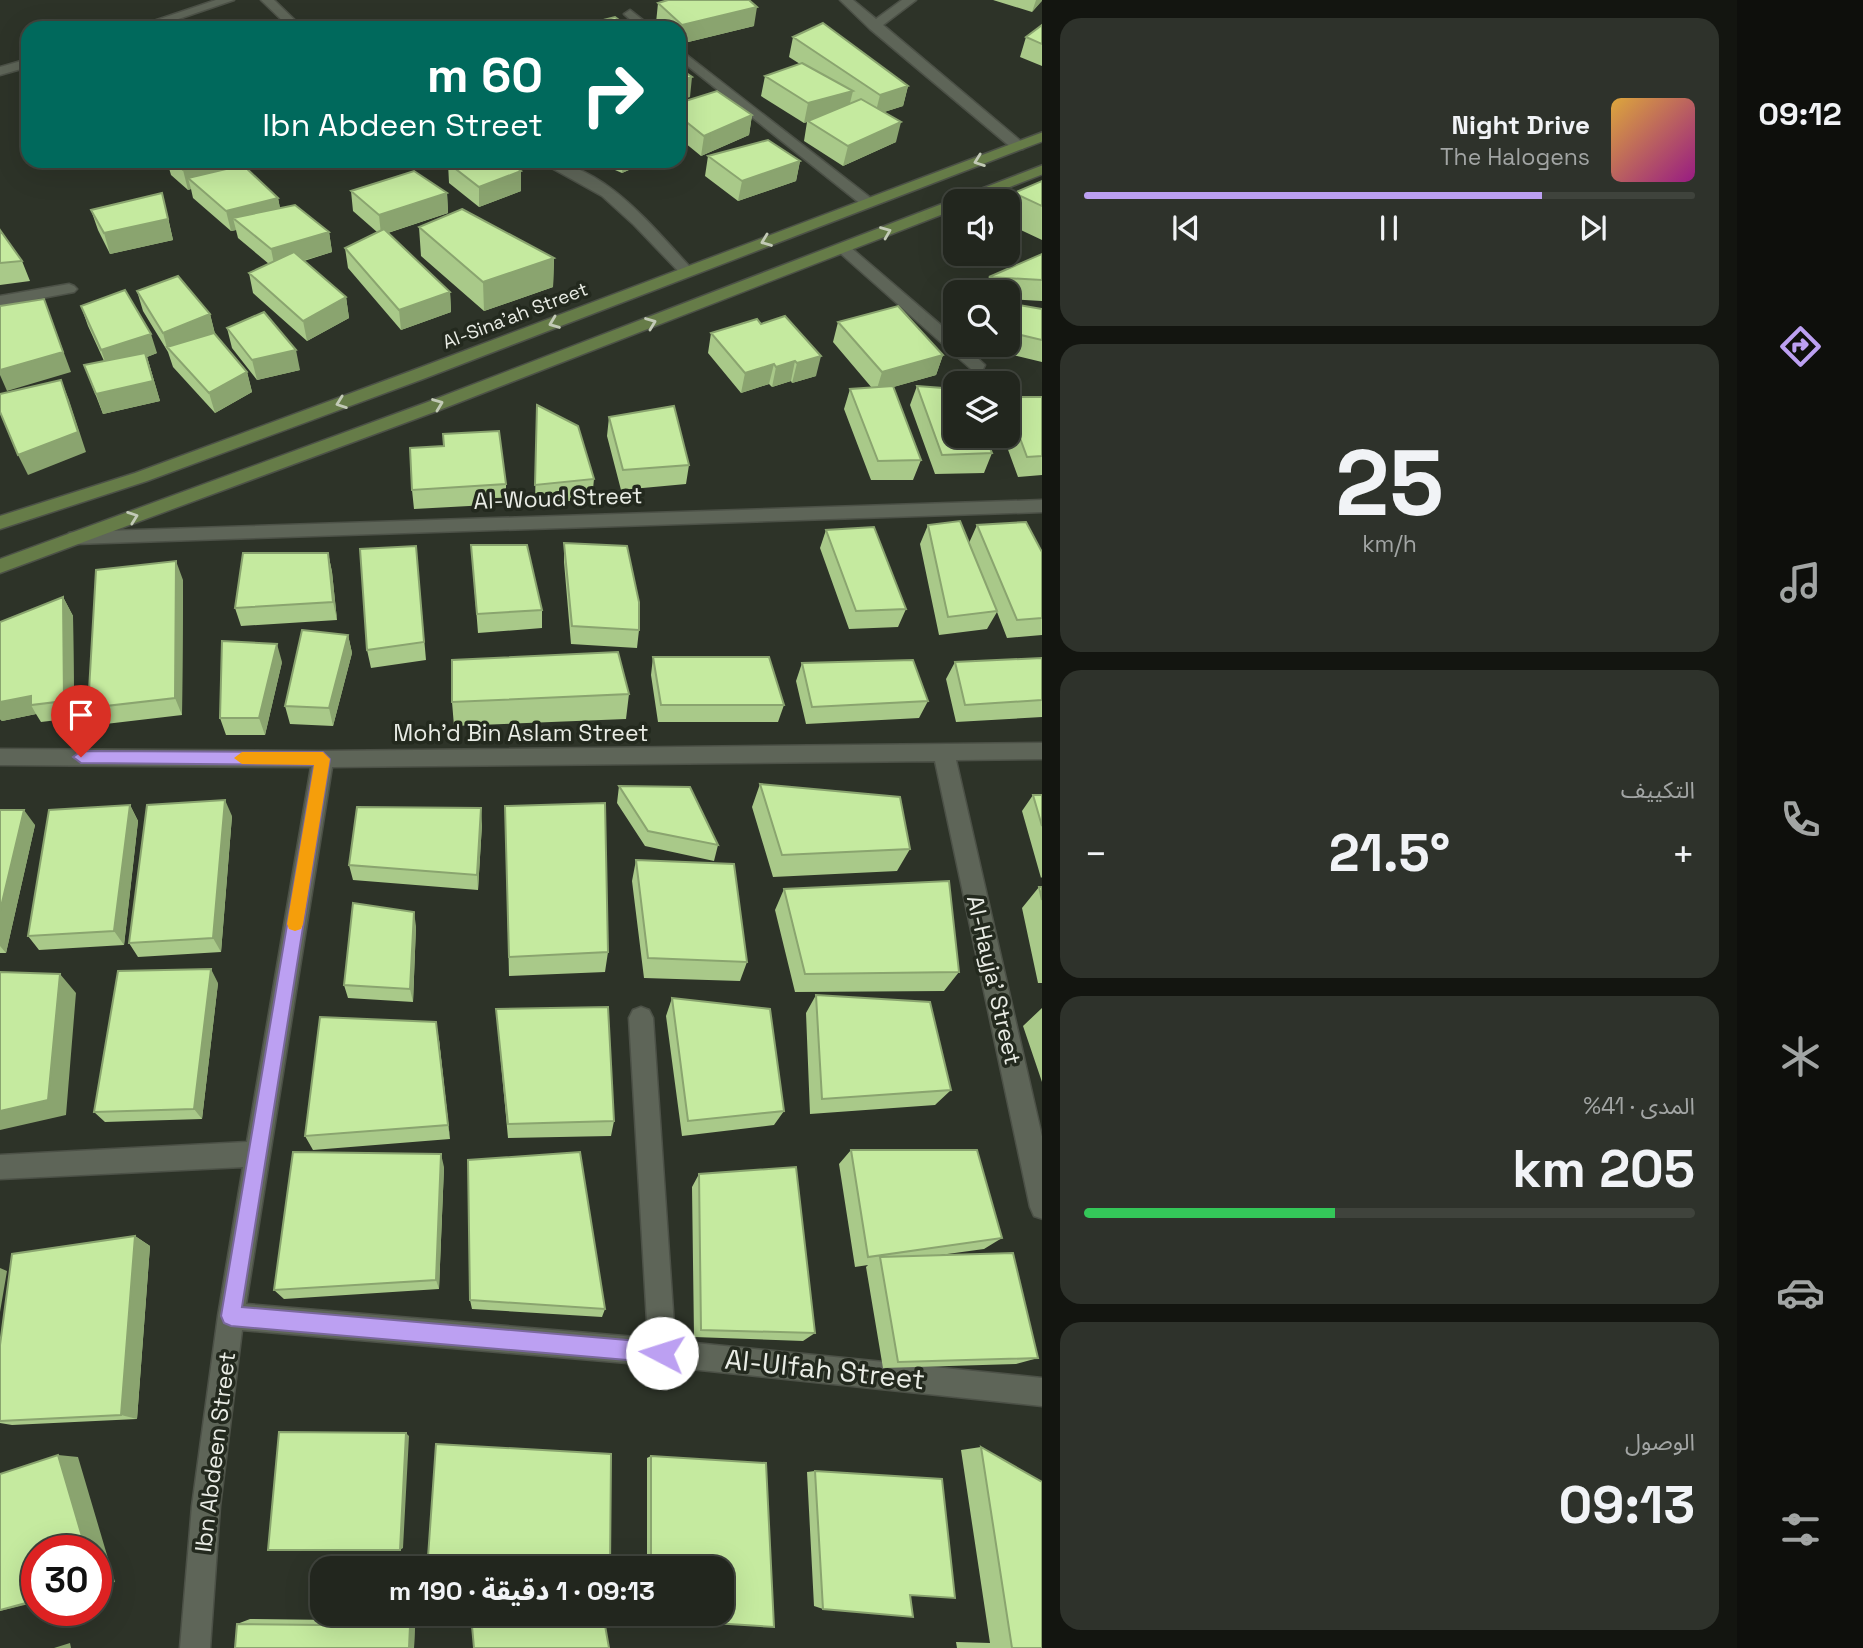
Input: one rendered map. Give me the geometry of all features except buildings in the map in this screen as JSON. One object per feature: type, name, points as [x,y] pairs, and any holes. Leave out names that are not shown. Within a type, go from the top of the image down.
[{"type":"main road","name":"Al-Sina'ah Street","points":[[0,523],[141,477],[1042,136]]},
{"type":"main road","points":[[992,189],[1042,169]]},
{"type":"main road","points":[[0,566],[443,402],[943,209]]},
{"type":"street","points":[[161,21],[228,0]]},
{"type":"street","points":[[267,0],[290,21]]},
{"type":"street","points":[[846,0],[1018,146]]},
{"type":"street","points":[[874,26],[910,0]]},
{"type":"street","points":[[630,14],[638,21]]},
{"type":"street","points":[[686,59],[867,202]]},
{"type":"street","points":[[0,71],[21,64]]},
{"type":"street","points":[[562,168],[589,180],[615,197],[687,272]]},
{"type":"street","points":[[844,249],[977,365]]},
{"type":"street","points":[[0,301],[69,289]]},
{"type":"street","name":"Al-Woud Street","points":[[75,538],[1042,506]]},
{"type":"street","name":"Moh’d Bin Aslam Street","points":[[0,757],[323,759],[1042,751]]},
{"type":"street","name":"Al-Hayja’ Street","points":[[944,754],[1035,1127],[1042,1207]]},
{"type":"street","name":"Ibn Abdeen Street","points":[[194,1648],[206,1506],[231,1316],[323,759]]},
{"type":"street","points":[[641,1018],[662,1353]]},
{"type":"street","points":[[0,1167],[257,1154]]},
{"type":"street","name":"Al-Ulfah Street","points":[[231,1316],[662,1353],[1042,1392]]},
{"type":"slow traffic","points":[[242,758],[323,759],[295,924]]},
{"type":"route","points":[[81,757],[323,759],[231,1316],[662,1353]]}]
